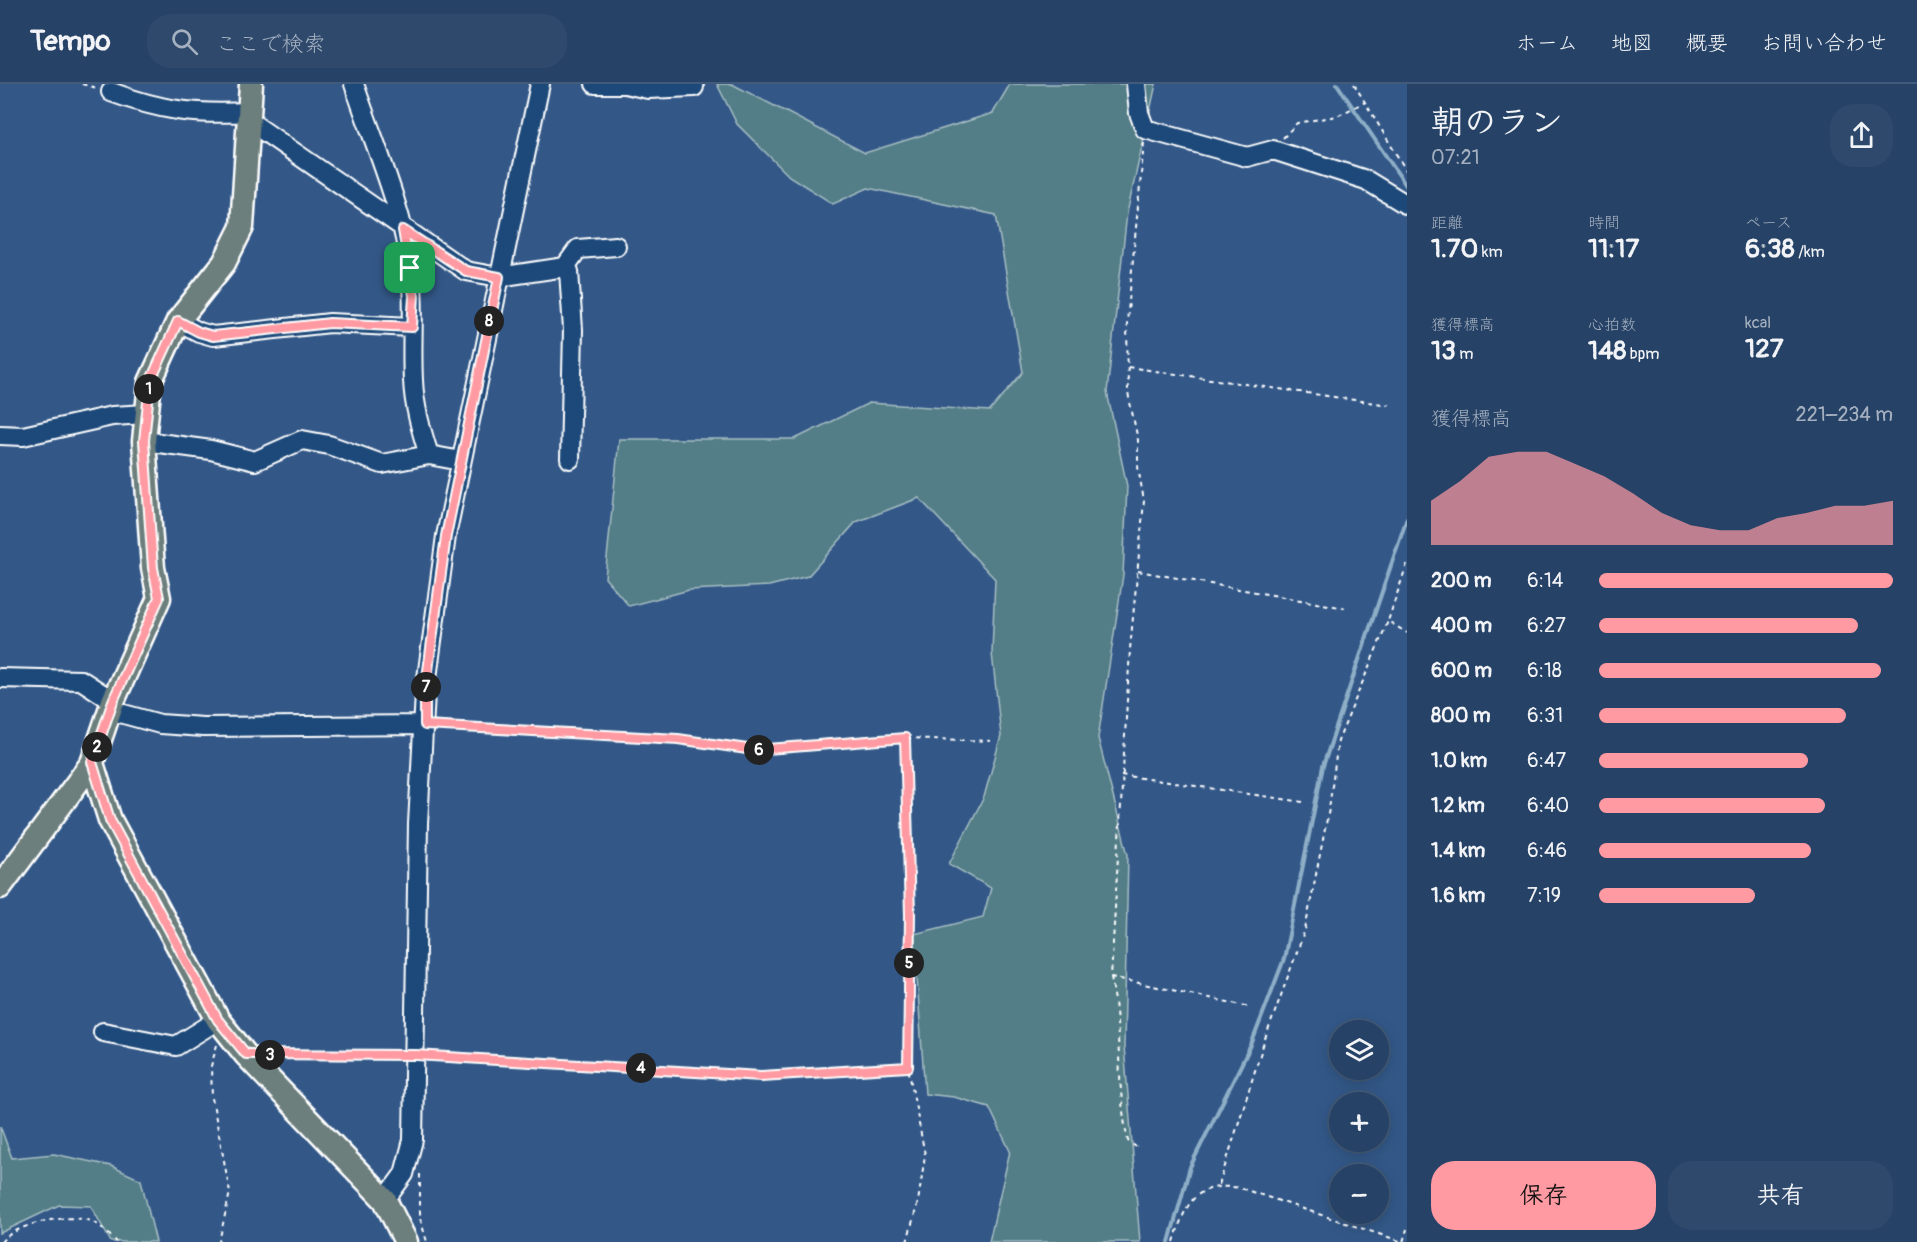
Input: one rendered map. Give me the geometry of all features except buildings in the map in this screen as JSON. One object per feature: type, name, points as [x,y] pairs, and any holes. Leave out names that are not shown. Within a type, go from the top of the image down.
[{"type":"main road","points":[[0,887],[92,762],[111,705],[159,598],[153,568],[144,441],[150,382],[178,321],[224,263],[242,227],[251,84]]},
{"type":"main road","points":[[92,762],[110,820],[222,1025],[246,1054],[385,1200],[406,1242]]},
{"type":"street","points":[[354,84],[398,204],[414,296],[413,381],[418,419],[429,455]]},
{"type":"street","points":[[385,1200],[404,1174],[416,1114],[418,824],[425,693],[446,536],[540,84]]},
{"type":"street","points":[[595,84],[625,84],[648,89],[694,87]]},
{"type":"street","points":[[1136,84],[1138,113],[1145,129],[1247,157],[1273,150],[1366,180],[1407,205]]},
{"type":"street","points":[[111,92],[151,107],[249,117],[403,230],[466,271],[499,277],[565,267],[579,249],[616,246]]},
{"type":"street","points":[[565,267],[569,271],[572,297],[570,459]]},
{"type":"street","points":[[178,321],[199,332],[213,336],[330,323],[412,327]]},
{"type":"street","points":[[0,435],[23,436],[112,416],[147,414]]},
{"type":"street","points":[[144,441],[211,450],[255,461],[302,440],[329,445],[382,464],[429,455],[461,461]]},
{"type":"street","points":[[0,678],[81,680],[111,705],[160,724],[203,727],[425,725]]},
{"type":"street","points":[[103,1032],[176,1046],[222,1025]]},
{"type":"path","points":[[1354,84],[1407,172]]},
{"type":"path","points":[[1273,150],[1297,123],[1337,116],[1365,102]]},
{"type":"path","points":[[1136,1147],[1128,1141],[1126,1132],[1121,1093],[1118,1014],[1111,977],[1121,775],[1144,501],[1137,467],[1138,440],[1128,393],[1127,322],[1145,129]]},
{"type":"path","points":[[1128,367],[1389,405]]},
{"type":"path","points":[[1219,1185],[1265,1039],[1305,930],[1329,809],[1338,741],[1388,621],[1407,564]]},
{"type":"path","points":[[1138,571],[1345,608]]},
{"type":"path","points":[[1388,621],[1407,633]]},
{"type":"path","points":[[425,725],[678,739],[754,750],[905,738],[991,741]]},
{"type":"path","points":[[905,738],[910,915],[908,1067],[925,1155],[918,1202],[907,1242]]},
{"type":"path","points":[[1121,775],[1303,802]]},
{"type":"path","points":[[1111,977],[1251,1007]]},
{"type":"path","points":[[219,1242],[230,1192],[212,1098],[211,1066],[222,1025]]},
{"type":"path","points":[[246,1054],[416,1055],[761,1076],[908,1067]]},
{"type":"path","points":[[409,1158],[420,1170],[420,1218],[427,1242]]},
{"type":"path","points":[[1174,1242],[1183,1212],[1197,1194],[1219,1185],[1240,1188],[1403,1242],[1407,1229]]},
{"type":"path","points":[[1,1242],[27,1224],[73,1219],[89,1221],[99,1226],[117,1242]]},
{"type":"green space","points":[[717,84],[732,84],[865,153],[993,113],[1010,84],[1156,84],[1127,213],[1107,392],[1127,486],[1123,575],[1098,738],[1128,855],[1124,1046],[1140,1242],[989,1242],[1010,1151],[989,1107],[954,1097],[925,1094],[914,934],[983,917],[991,888],[949,864],[984,797],[1001,736],[992,653],[995,579],[919,498],[856,522],[808,576],[769,586],[689,590],[629,606],[605,578],[619,439],[795,439],[869,403],[990,411],[1023,372],[996,215],[868,188],[833,204],[789,176],[737,124]]},
{"type":"green space","points":[[0,1126],[12,1158],[54,1154],[111,1166],[141,1180],[156,1242],[111,1242],[91,1206],[59,1205],[0,1233]]},
{"type":"waterway","points":[[1337,84],[1407,187]]},
{"type":"waterway","points":[[1169,1242],[1190,1167],[1251,1045],[1284,959],[1323,766],[1407,518]]},
{"type":"route","points":[[403,230],[466,271],[499,277],[446,536],[425,693],[425,725],[678,739],[754,750],[905,738],[910,915],[908,1067],[761,1076],[416,1055],[246,1054],[218,1020],[110,820],[92,762],[113,701],[159,598],[153,568],[144,441],[150,382],[178,321],[199,332],[213,336],[330,323],[412,327],[414,296],[410,268],[403,230]]}]
